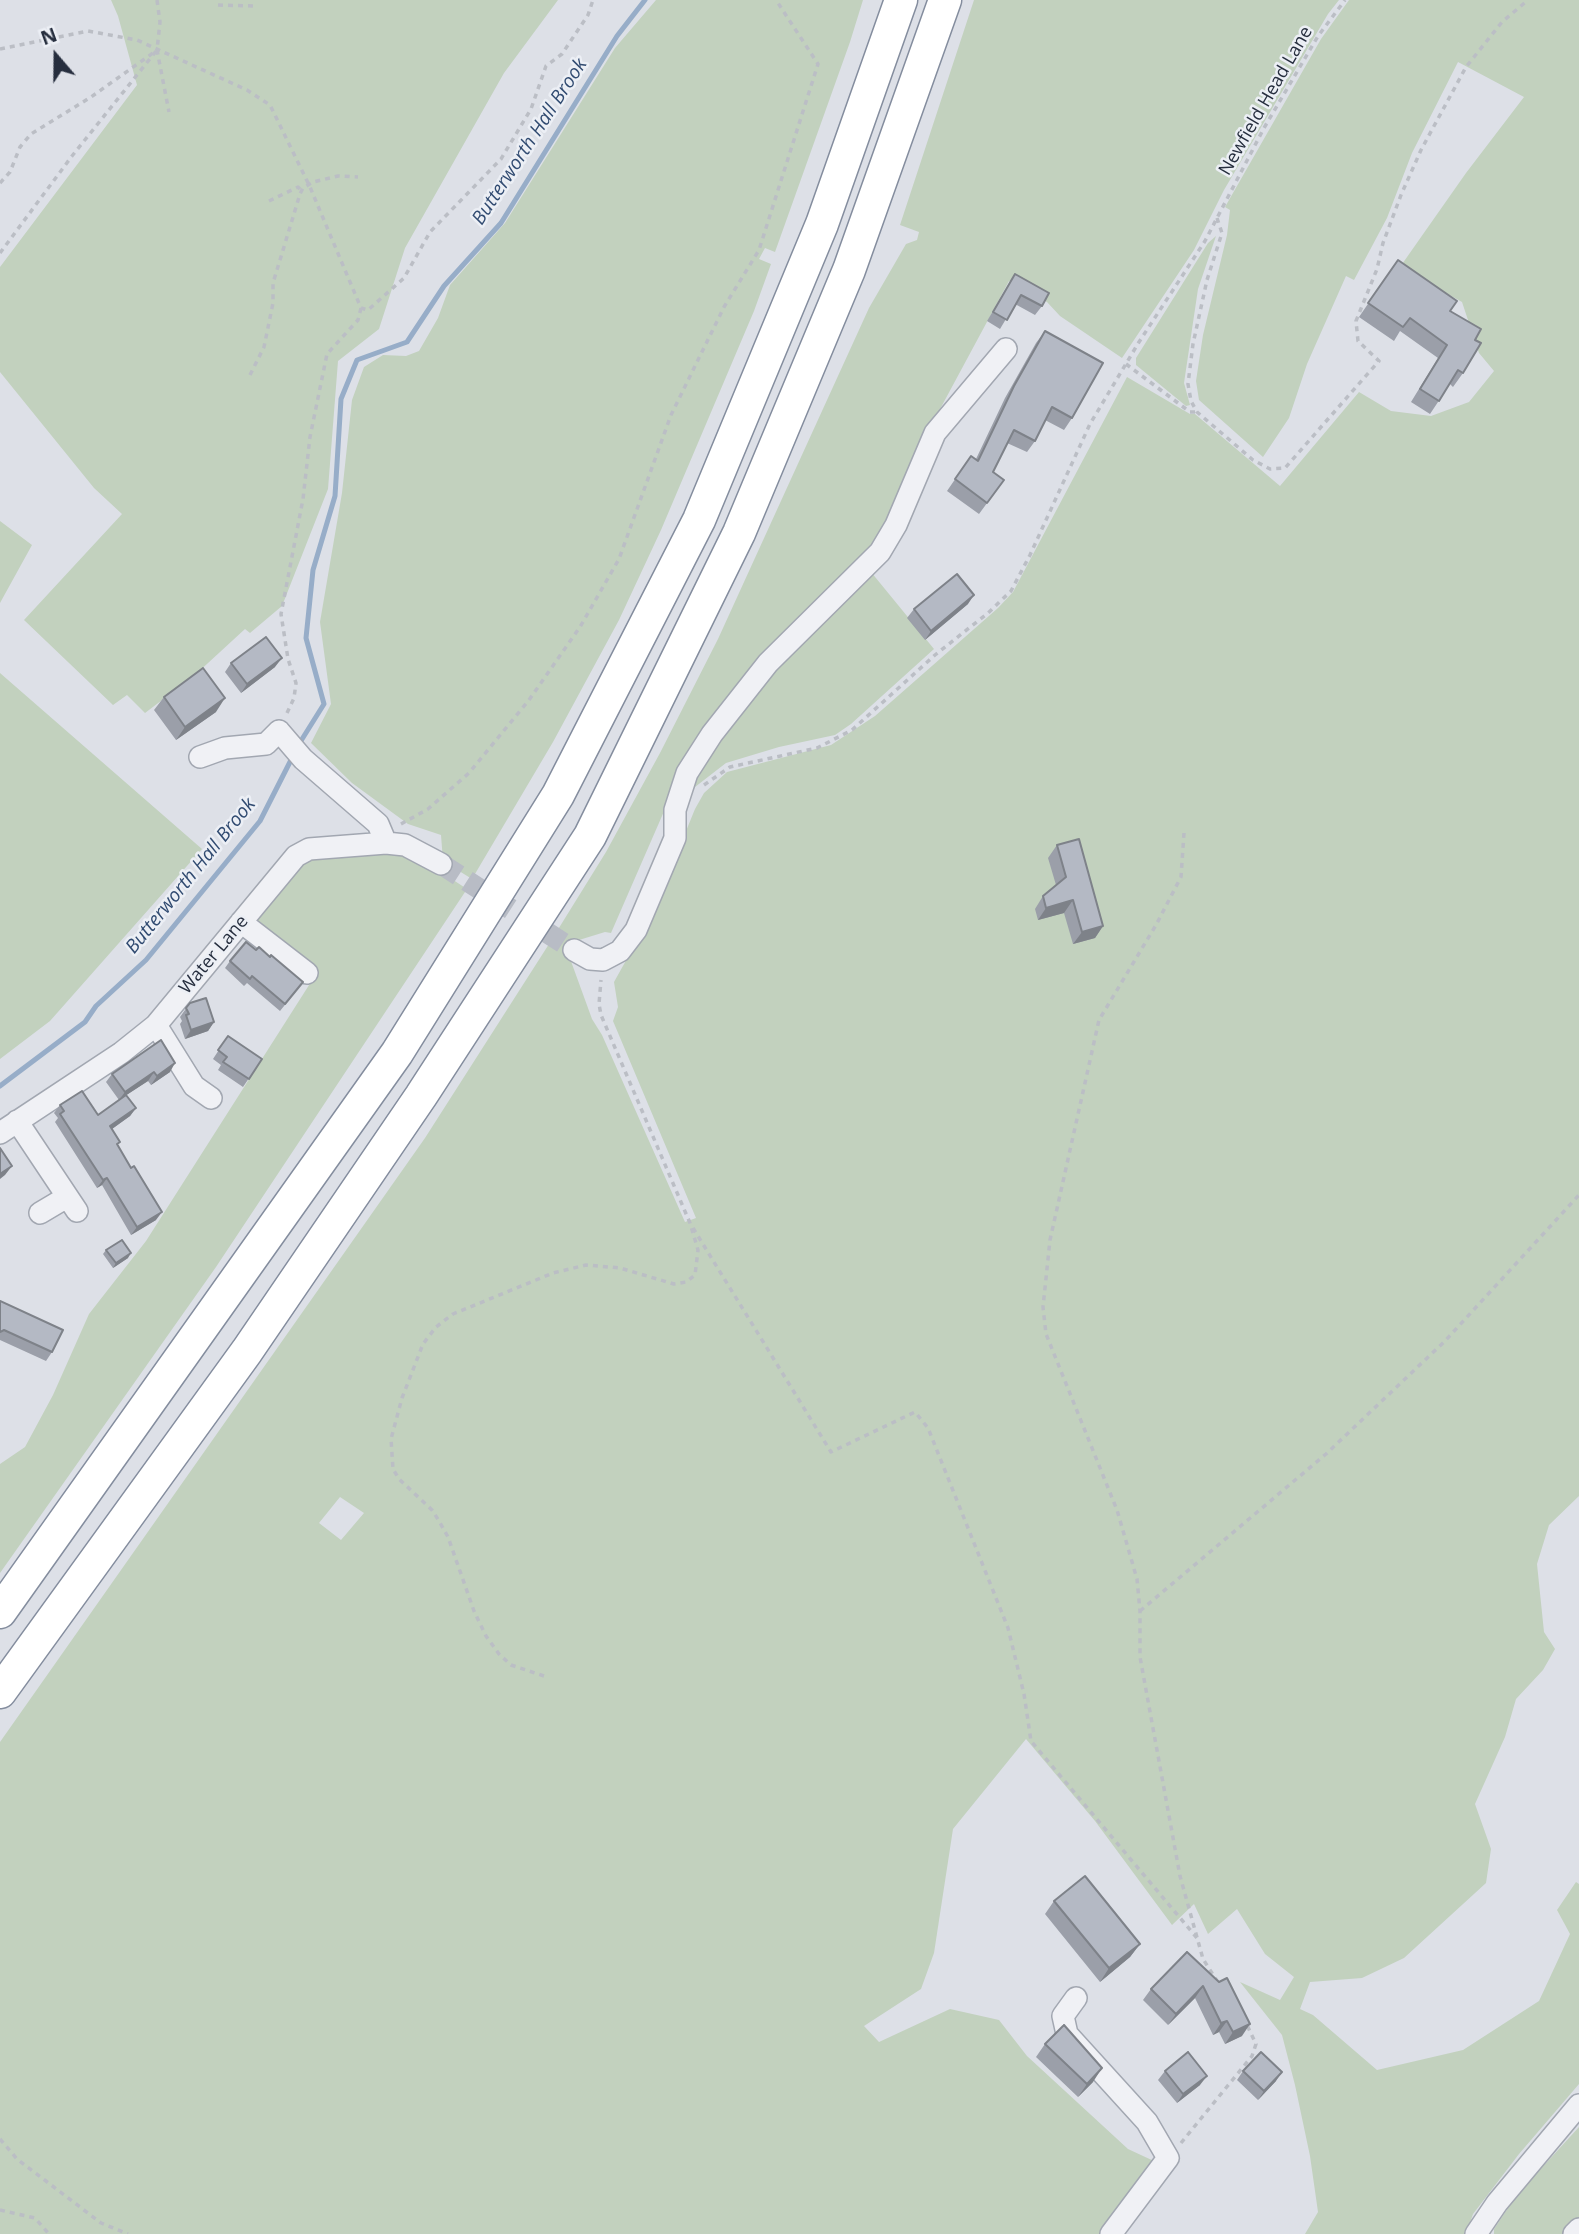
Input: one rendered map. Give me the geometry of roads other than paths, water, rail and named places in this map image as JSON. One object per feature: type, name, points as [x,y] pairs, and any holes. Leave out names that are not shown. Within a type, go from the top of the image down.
[{"type":"highway","points":[[0,1612],[397,1053],[558,795],[699,520],[822,223],[901,0]]},
{"type":"highway","points":[[0,1692],[247,1351],[421,1096],[590,836],[739,533],[849,270],[945,0]]},
{"type":"street","points":[[574,950],[590,959],[603,960],[620,951],[636,930],[675,838],[675,810],[687,773],[712,734],[768,663],[880,552],[896,525],[936,433],[1006,349]]},
{"type":"street","points":[[200,757],[225,748],[265,744],[279,731],[303,759],[378,824],[385,838]]},
{"type":"street","name":"Water Lane","points":[[9,1127],[121,1053],[156,1025],[296,856],[309,849],[385,838],[405,845],[440,864]]},
{"type":"street","points":[[241,922],[307,973]]},
{"type":"street","points":[[156,1025],[194,1086],[211,1098]]},
{"type":"street","points":[[9,1127],[72,1204],[40,1213]]},
{"type":"street","points":[[1076,1998],[1063,2016],[1067,2034],[1147,2122],[1168,2158],[1111,2234]]},
{"type":"street","points":[[1476,2234],[1497,2203],[1579,2105]]},
{"type":"street","points":[[1574,2234],[1579,2230]]},
{"type":"waterway","name":"Butterworth Hall Brook","points":[[299,744],[324,704],[306,638],[313,570],[335,496],[341,399],[357,360],[407,342],[444,286],[501,223],[617,36],[645,0]]},
{"type":"waterway","name":"Butterworth Hall Brook","points":[[0,1086],[85,1022],[96,1006],[146,960],[260,821],[293,756]]},
{"type":"tunnel","points":[[441,864],[574,950]]}]
